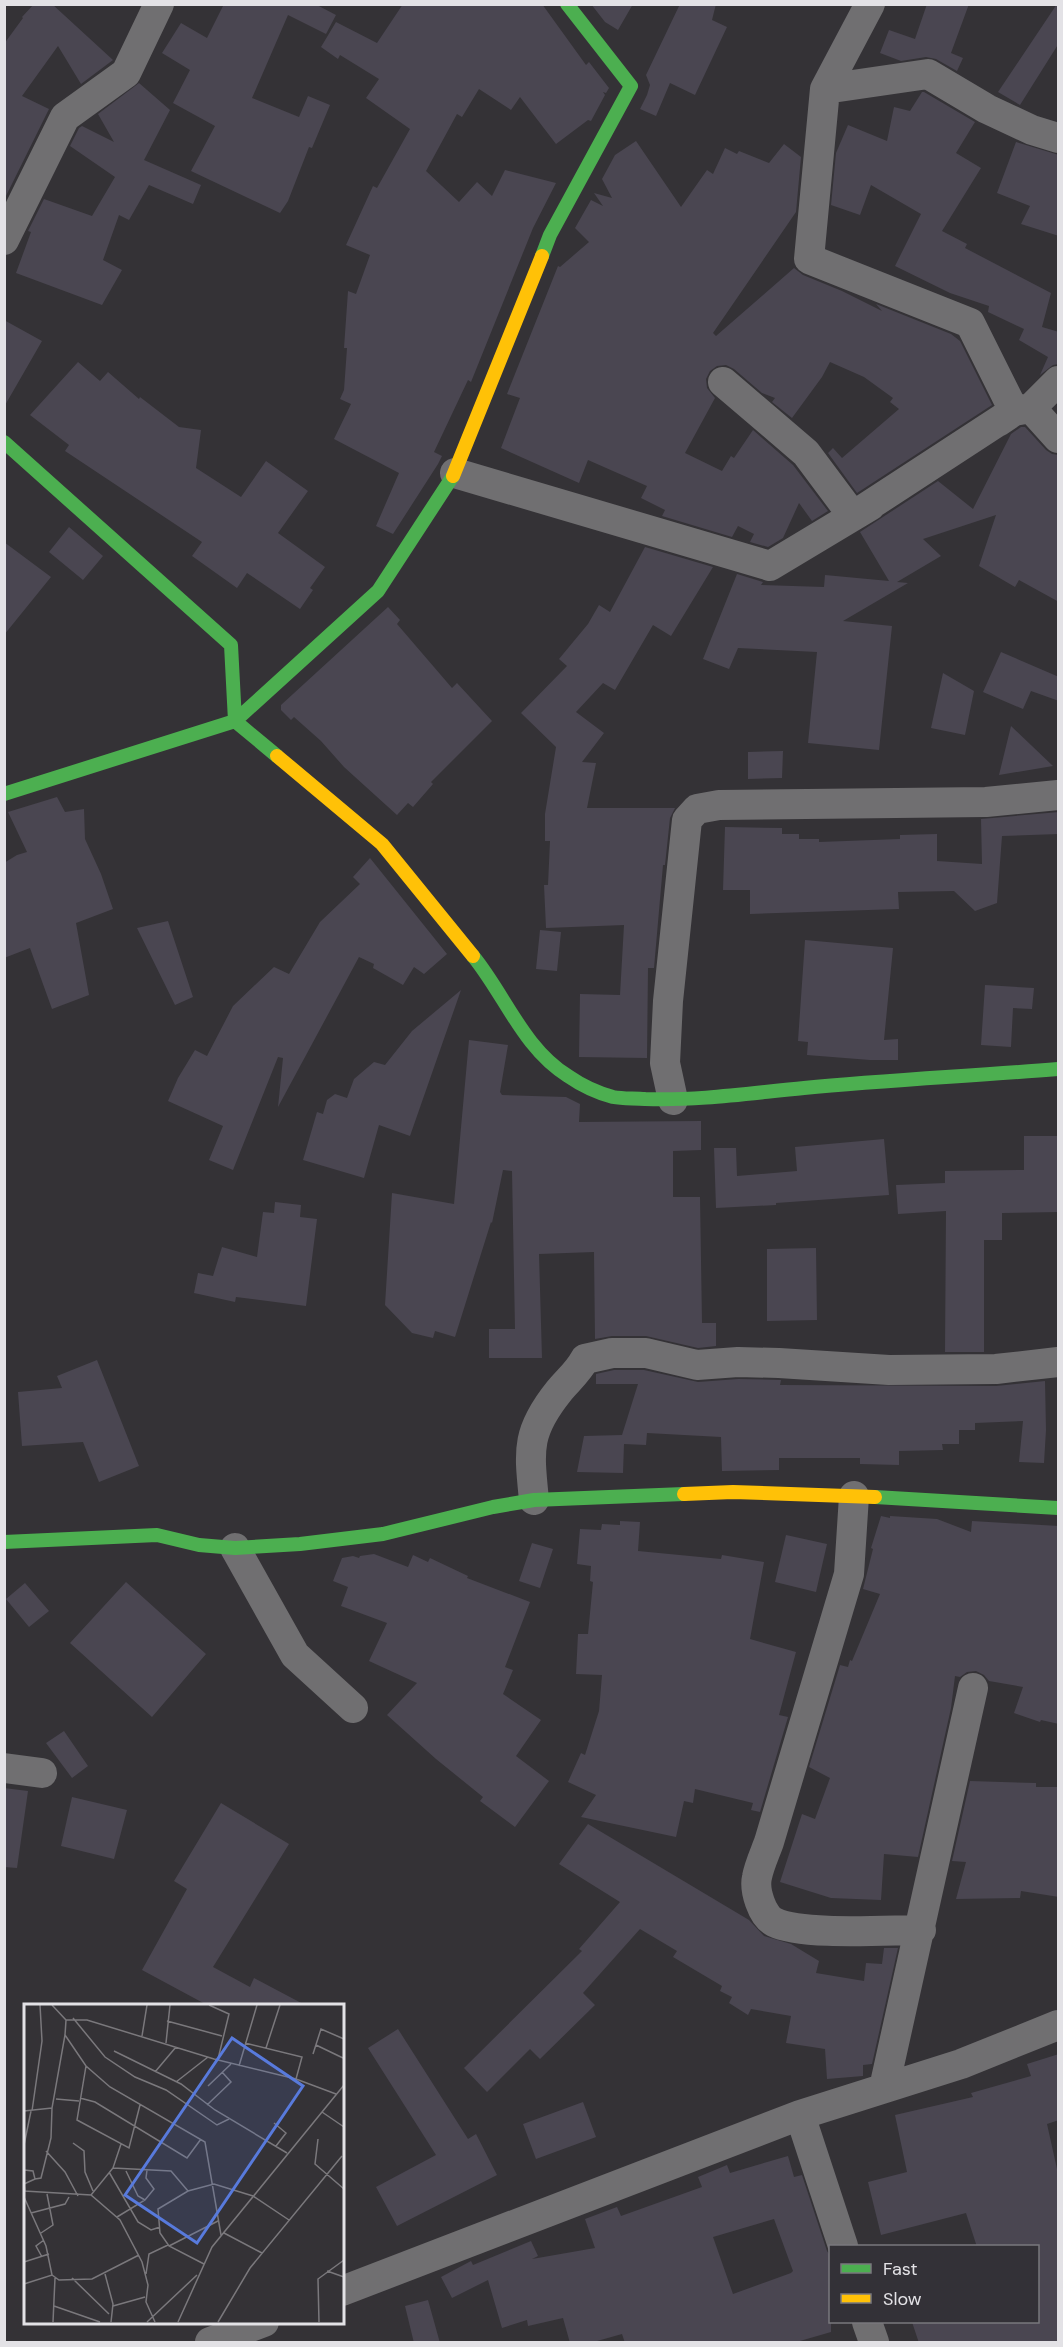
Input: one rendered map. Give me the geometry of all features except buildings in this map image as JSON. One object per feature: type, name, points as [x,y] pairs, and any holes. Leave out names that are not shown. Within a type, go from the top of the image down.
[{"type":"street","points":[[4,240],[65,117],[126,73],[159,4]]},
{"type":"street","points":[[4,794],[235,721],[378,591],[455,473],[550,235],[631,86],[567,4]]},
{"type":"street","points":[[870,4],[825,89],[809,259],[970,323],[1022,410],[1059,438]]},
{"type":"street","points":[[825,89],[928,74],[987,109],[1032,130],[1059,138]]},
{"type":"street","points":[[455,473],[770,566],[944,460],[1022,410],[1059,381]]},
{"type":"street","points":[[723,382],[806,453],[853,516]]},
{"type":"street","points":[[4,442],[231,645],[235,721],[382,844],[486,972],[528,1039],[548,1061],[567,1076],[614,1097],[673,1100],[865,1082],[953,1078],[1059,1069]]},
{"type":"street","points":[[673,1100],[665,1063],[668,1001],[687,820],[697,809],[719,805],[760,803],[986,802],[1059,795]]},
{"type":"street","points":[[534,1500],[530,1461],[537,1422],[559,1391],[576,1374],[585,1359],[612,1353],[646,1353],[697,1365],[738,1362],[779,1363],[889,1370],[996,1369],[1059,1362]]},
{"type":"street","points":[[4,1542],[156,1535],[199,1545],[236,1548],[300,1544],[383,1534],[493,1507],[534,1500],[733,1492],[855,1496],[1059,1508]]},
{"type":"street","points":[[855,1496],[849,1574],[769,1842],[756,1878],[757,1893],[763,1910],[773,1922],[803,1929],[921,1930]]},
{"type":"street","points":[[236,1548],[295,1655],[353,1708]]},
{"type":"street","points":[[884,2088],[921,1930],[973,1688]]},
{"type":"street","points":[[4,1768],[42,1773]]},
{"type":"street","points":[[344,2290],[800,2115],[961,2064],[1054,2031]]},
{"type":"street","points":[[800,2115],[842,2245]]},
{"type":"street","points":[[210,2343],[261,2323]]},
{"type":"street","points":[[867,2323],[874,2343]]},
{"type":"traffic: fast","points":[[542,256],[550,235],[631,86],[567,4]]},
{"type":"traffic: fast","points":[[4,442],[231,645],[235,721],[277,756]]},
{"type":"traffic: fast","points":[[4,794],[235,721],[378,591],[453,476]]},
{"type":"traffic: fast","points":[[473,956],[539,1051],[552,1064],[584,1086],[613,1097],[705,1098],[836,1085],[1058,1069]]},
{"type":"traffic: fast","points":[[4,1542],[157,1535],[199,1545],[235,1548],[300,1544],[383,1534],[493,1507],[534,1500],[684,1494]]},
{"type":"traffic: fast","points":[[875,1497],[1058,1508]]},
{"type":"traffic: slow","points":[[453,476],[542,256]]},
{"type":"traffic: slow","points":[[277,756],[382,844],[473,956]]},
{"type":"traffic: slow","points":[[684,1494],[733,1492],[875,1497]]}]
